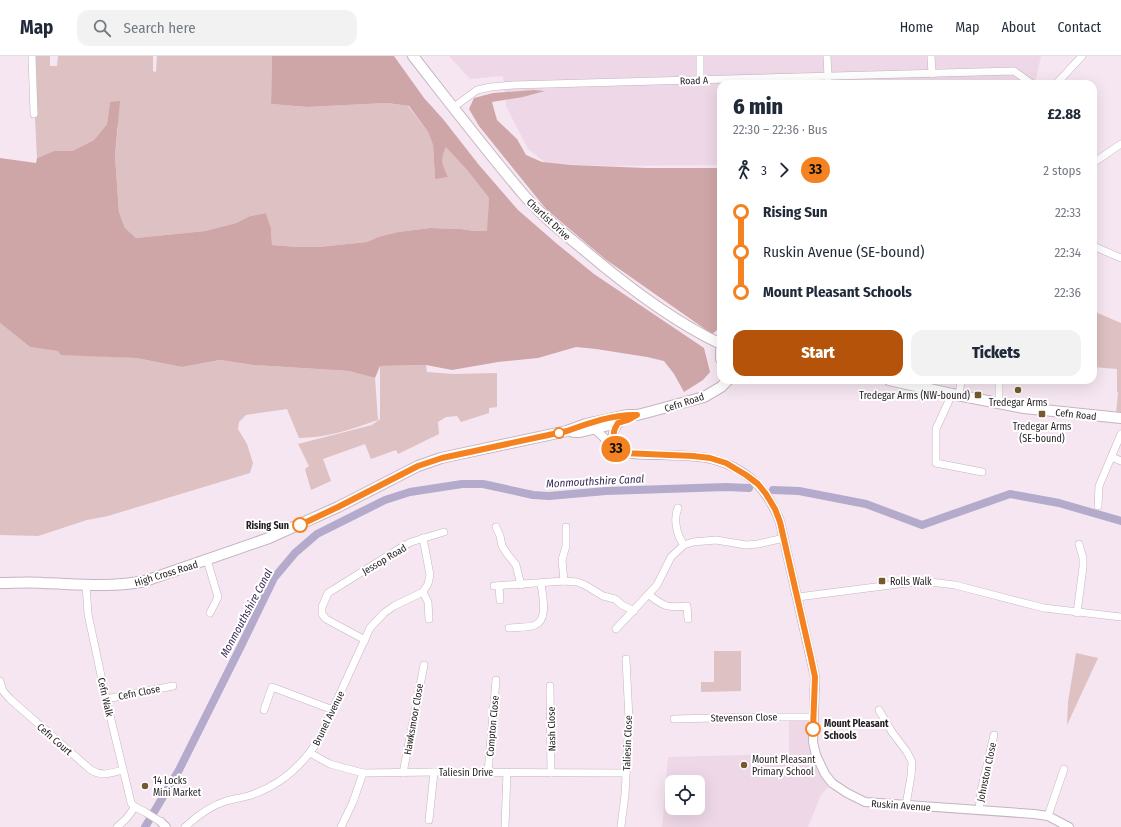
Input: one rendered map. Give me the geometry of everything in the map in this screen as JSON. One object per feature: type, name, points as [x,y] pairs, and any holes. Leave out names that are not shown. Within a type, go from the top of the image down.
[{"type":"main road","name":"Chartist Drive","points":[[413,56],[524,194],[552,223],[606,269],[650,301],[717,342]]},
{"type":"main road","name":"Cefn Road","points":[[567,431],[580,432],[594,429],[606,426],[627,414],[637,415],[704,397],[724,384]]},
{"type":"main road","name":"Cefn Road","points":[[908,384],[1024,408],[1121,418]]},
{"type":"main road","name":"Cefn Road","points":[[300,525],[418,466],[442,458],[567,431],[586,424],[617,420]]},
{"type":"main road","name":"High Cross Road","points":[[0,583],[86,585],[128,584],[145,581],[269,538],[300,525]]},
{"type":"street","points":[[32,56],[34,114]]},
{"type":"street","points":[[700,56],[700,80]]},
{"type":"street","points":[[828,56],[828,77]]},
{"type":"street","points":[[931,56],[932,74]]},
{"type":"street","points":[[1060,80],[1082,56]]},
{"type":"street","name":"Road A","points":[[454,107],[477,90],[498,86],[1014,71],[1026,80]]},
{"type":"street","points":[[1097,160],[1121,144]]},
{"type":"street","points":[[1097,248],[1121,258]]},
{"type":"street","points":[[960,384],[956,395],[936,429],[936,463],[982,472]]},
{"type":"street","points":[[999,384],[999,404]]},
{"type":"street","points":[[614,447],[615,439],[613,433],[617,420]]},
{"type":"street","points":[[606,426],[614,447]]},
{"type":"street","name":"Ruskin Avenue","points":[[594,429],[619,452],[693,456],[710,458],[726,463],[758,484],[766,494],[775,509],[784,538],[815,677],[813,742],[816,755],[825,774],[832,783],[865,802],[1014,812],[1048,816],[1069,827]]},
{"type":"street","points":[[1098,506],[1100,486],[1121,434]]},
{"type":"street","points":[[1112,457],[1121,461]]},
{"type":"street","points":[[678,508],[675,513],[679,538],[684,544]]},
{"type":"street","points":[[496,527],[502,546],[516,565],[521,585]]},
{"type":"street","points":[[564,581],[562,560],[566,546],[566,527]]},
{"type":"street","name":"Jessop Road","points":[[365,640],[326,620],[322,614],[322,607],[328,593],[402,547],[423,538],[444,532]]},
{"type":"street","points":[[423,538],[430,574],[428,584],[423,592],[428,602],[429,619]]},
{"type":"street","points":[[616,629],[657,585],[672,557],[684,544],[716,540],[746,545],[784,538]]},
{"type":"street","points":[[1077,613],[1083,568],[1083,558],[1079,544]]},
{"type":"street","points":[[207,560],[218,597],[210,613]]},
{"type":"street","points":[[500,600],[496,586],[564,581],[585,585],[603,596],[615,599],[622,605],[634,611]]},
{"type":"street","points":[[798,597],[922,581],[955,585],[1044,608],[1121,617]]},
{"type":"street","points":[[509,628],[535,625],[541,620],[544,610],[541,583]]},
{"type":"street","name":"Cefn Walk","points":[[86,585],[88,614],[106,699],[131,803],[135,807]]},
{"type":"street","name":"Brunel Avenue","points":[[185,827],[208,808],[227,800],[248,796],[272,786],[297,768],[310,753],[320,737],[370,628],[384,613],[394,606],[423,592]]},
{"type":"street","points":[[649,594],[669,608],[687,606],[688,619]]},
{"type":"street","name":"Taliesin Close","points":[[621,826],[625,795],[629,719],[626,659]]},
{"type":"street","name":"Hawksmoor Close","points":[[403,774],[424,665]]},
{"type":"street","name":"Compton Close","points":[[488,772],[496,680]]},
{"type":"street","name":"Cefn Court","points":[[0,681],[4,691],[10,699],[91,770],[98,774],[104,774],[123,770]]},
{"type":"street","name":"Cefn Close","points":[[106,699],[173,686]]},
{"type":"street","name":"Nash Close","points":[[550,686],[551,773]]},
{"type":"street","points":[[264,710],[272,687],[333,710]]},
{"type":"street","points":[[879,710],[912,762],[906,805]]},
{"type":"street","name":"Stevenson Close","points":[[674,719],[756,716],[813,717]]},
{"type":"street","name":"Johnston Close","points":[[979,810],[981,791],[994,735]]},
{"type":"street","name":"Taliesin Drive","points":[[310,753],[330,764],[363,773],[626,773]]},
{"type":"street","points":[[1048,816],[1064,769]]},
{"type":"street","points":[[429,820],[434,772]]},
{"type":"street","points":[[505,827],[507,772]]},
{"type":"street","points":[[341,827],[353,802],[363,773]]},
{"type":"street","points":[[117,827],[126,819],[135,807],[147,813],[163,825]]},
{"type":"shaded area","points":[[32,56],[50,56],[50,66],[57,66],[58,56],[153,56],[153,71],[156,72],[157,56],[272,56],[271,104],[307,107],[387,103],[408,106],[428,132],[433,145],[435,179],[443,168],[442,156],[446,146],[489,198],[488,231],[430,228],[398,232],[378,237],[367,242],[318,247],[272,245],[271,228],[266,213],[250,216],[236,223],[205,231],[136,238],[125,228],[119,212],[115,156],[118,127],[110,102],[107,124],[94,140],[72,151],[54,151],[37,158]]},
{"type":"shaded area","points":[[272,56],[394,56],[424,98],[518,210],[594,274],[704,348],[710,372],[703,380],[684,392],[674,374],[664,361],[647,357],[576,347],[538,358],[498,362],[452,370],[426,365],[380,366],[375,378],[349,371],[253,365],[220,360],[182,367],[136,358],[61,355],[58,351],[30,347],[0,323],[0,158],[36,163],[37,158],[54,151],[72,151],[94,140],[107,124],[110,102],[120,101],[115,156],[119,212],[125,228],[136,238],[205,231],[236,223],[250,216],[266,213],[271,228],[272,245],[318,247],[367,242],[378,237],[398,232],[430,228],[487,231],[489,198],[467,170],[446,147],[442,162],[448,177],[435,179],[433,145],[428,132],[409,106],[387,103],[307,107],[271,104]]},
{"type":"shaded area","points":[[449,56],[1041,56],[1036,80],[717,80],[717,165],[613,166],[547,164],[528,149],[506,106],[503,76],[470,79]]},
{"type":"shaded area","points":[[534,90],[545,91],[523,97],[492,102],[497,120],[517,139],[526,155],[542,162],[571,165],[646,168],[717,168],[717,330],[712,334],[605,259],[546,209],[479,126],[469,109],[474,98],[493,93]]},
{"type":"shaded area","points":[[1097,313],[1121,323],[1121,413],[1116,413],[1118,393],[1117,369],[1097,367]]},
{"type":"shaded area","points":[[0,323],[30,347],[102,356],[136,358],[182,367],[220,360],[253,365],[349,371],[375,378],[378,420],[329,435],[299,438],[287,409],[246,415],[239,422],[238,429],[247,444],[253,463],[250,473],[108,516],[87,520],[38,536],[0,535]]},
{"type":"shaded area","points":[[426,365],[427,372],[453,374],[497,373],[497,407],[489,408],[489,413],[461,422],[457,416],[446,417],[438,422],[439,434],[398,454],[396,450],[371,459],[365,444],[323,459],[331,481],[311,490],[305,469],[309,466],[298,444],[372,425],[380,419],[380,366]]},
{"type":"shaded area","points":[[714,651],[741,651],[741,691],[701,692],[701,682],[714,682]]},
{"type":"shaded area","points":[[1076,653],[1098,658],[1067,725],[1068,702]]},
{"type":"shaded area","name":"Mount Pleasant Primary School","points":[[789,717],[813,717],[813,742],[832,783],[821,795],[808,827],[662,827],[665,792],[665,815],[705,815],[705,775],[666,775],[668,757],[789,754]]},
{"type":"waterway","name":"Monmouthshire Canal","points":[[145,827],[179,770],[274,578],[295,553],[317,534],[385,500],[410,492],[462,484],[483,484],[533,495],[549,496],[606,491],[726,487],[749,488]]},
{"type":"waterway","name":"Monmouthshire Canal","points":[[773,490],[799,491],[866,504],[922,525],[1010,494],[1059,503],[1121,521]]},
{"type":"bus line","name":"33","points":[[300,525],[418,466],[442,458],[567,431],[586,424],[627,414],[637,415],[618,423],[614,429],[614,447],[619,452],[629,454],[693,456],[710,458],[726,463],[758,484],[775,509],[784,538],[815,677],[813,729]]},
{"type":"place","name":"Tredegar Arms","points":[[1018,390]]},
{"type":"place","name":"Tredegar Arms (NW-bound)","points":[[978,395]]},
{"type":"place","name":"Tredegar Arms (SE-bound)","points":[[1042,414]]},
{"type":"place","name":"Rising Sun","points":[[300,525]]},
{"type":"place","name":"Rolls Walk","points":[[882,581]]},
{"type":"place","name":"Mount Pleasant Schools","points":[[813,729]]},
{"type":"place","name":"Mount Pleasant Primary School","points":[[744,765]]},
{"type":"place","name":"14 Locks Mini Market","points":[[145,786]]}]
